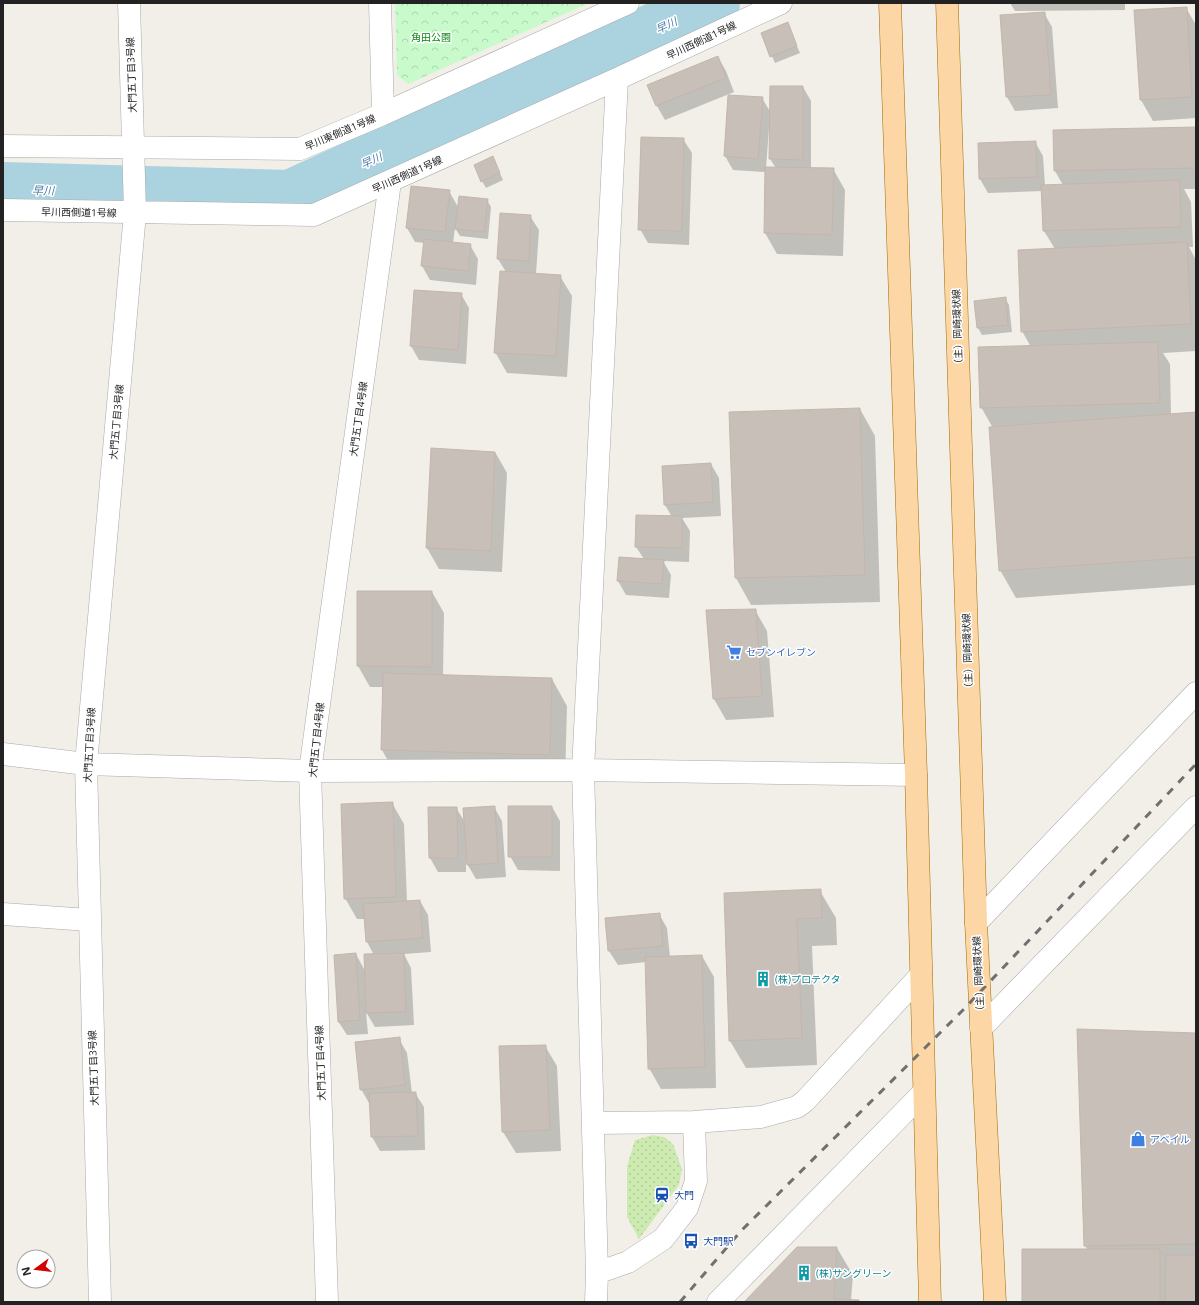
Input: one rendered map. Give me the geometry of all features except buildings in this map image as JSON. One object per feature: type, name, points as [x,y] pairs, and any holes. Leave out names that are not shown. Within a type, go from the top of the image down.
[{"type":"main road","points":[[890,3],[916,776],[923,1093],[930,1302]]},
{"type":"main road","name":"（主）岡崎環状線","points":[[947,3],[976,923],[995,1302]]},
{"type":"street","name":"大門五丁目3号線","points":[[100,1302],[86,764],[135,213],[129,3]]},
{"type":"street","points":[[380,3],[383,114]]},
{"type":"street","name":"早川西側道1号線","points":[[3,210],[314,215],[390,182],[782,3]]},
{"type":"street","name":"早川東側道1号線","points":[[3,146],[300,149],[383,114],[623,4]]},
{"type":"street","points":[[596,1302],[597,1273],[583,770],[617,79]]},
{"type":"street","name":"大門五丁目4号線","points":[[327,1302],[310,771],[390,182]]},
{"type":"street","points":[[976,923],[1196,693]]},
{"type":"street","points":[[3,754],[86,764],[310,771],[583,770],[916,776]]},
{"type":"street","points":[[981,1028],[1196,807]]},
{"type":"street","points":[[3,914],[89,920]]},
{"type":"street","points":[[593,1123],[694,1122],[761,1117],[797,1107],[805,1101],[921,975]]},
{"type":"street","points":[[718,1302],[923,1093]]},
{"type":"street","points":[[597,1273],[628,1262],[664,1239],[686,1208],[696,1181],[694,1122]]},
{"type":"green space","name":"角田公園","points":[[395,3],[589,3],[408,84],[397,75]]},
{"type":"green space","points":[[653,1135],[664,1137],[673,1144],[682,1169],[679,1185],[639,1239],[627,1217],[627,1166],[635,1140]]},
{"type":"waterway","name":"早川","points":[[3,189],[290,197],[713,3]]},
{"type":"railway","points":[[680,1302],[741,1231],[963,1010],[1196,764]]},
{"type":"place","name":"セブンイレブン","points":[[734,652]]},
{"type":"place","name":"(株)プロテクタ","points":[[763,979]]},
{"type":"place","name":"アベイル","points":[[1138,1139]]},
{"type":"place","name":"大門","points":[[662,1195]]},
{"type":"place","name":"大門駅","points":[[691,1241]]},
{"type":"place","name":"(株)サングリーン","points":[[804,1273]]}]
